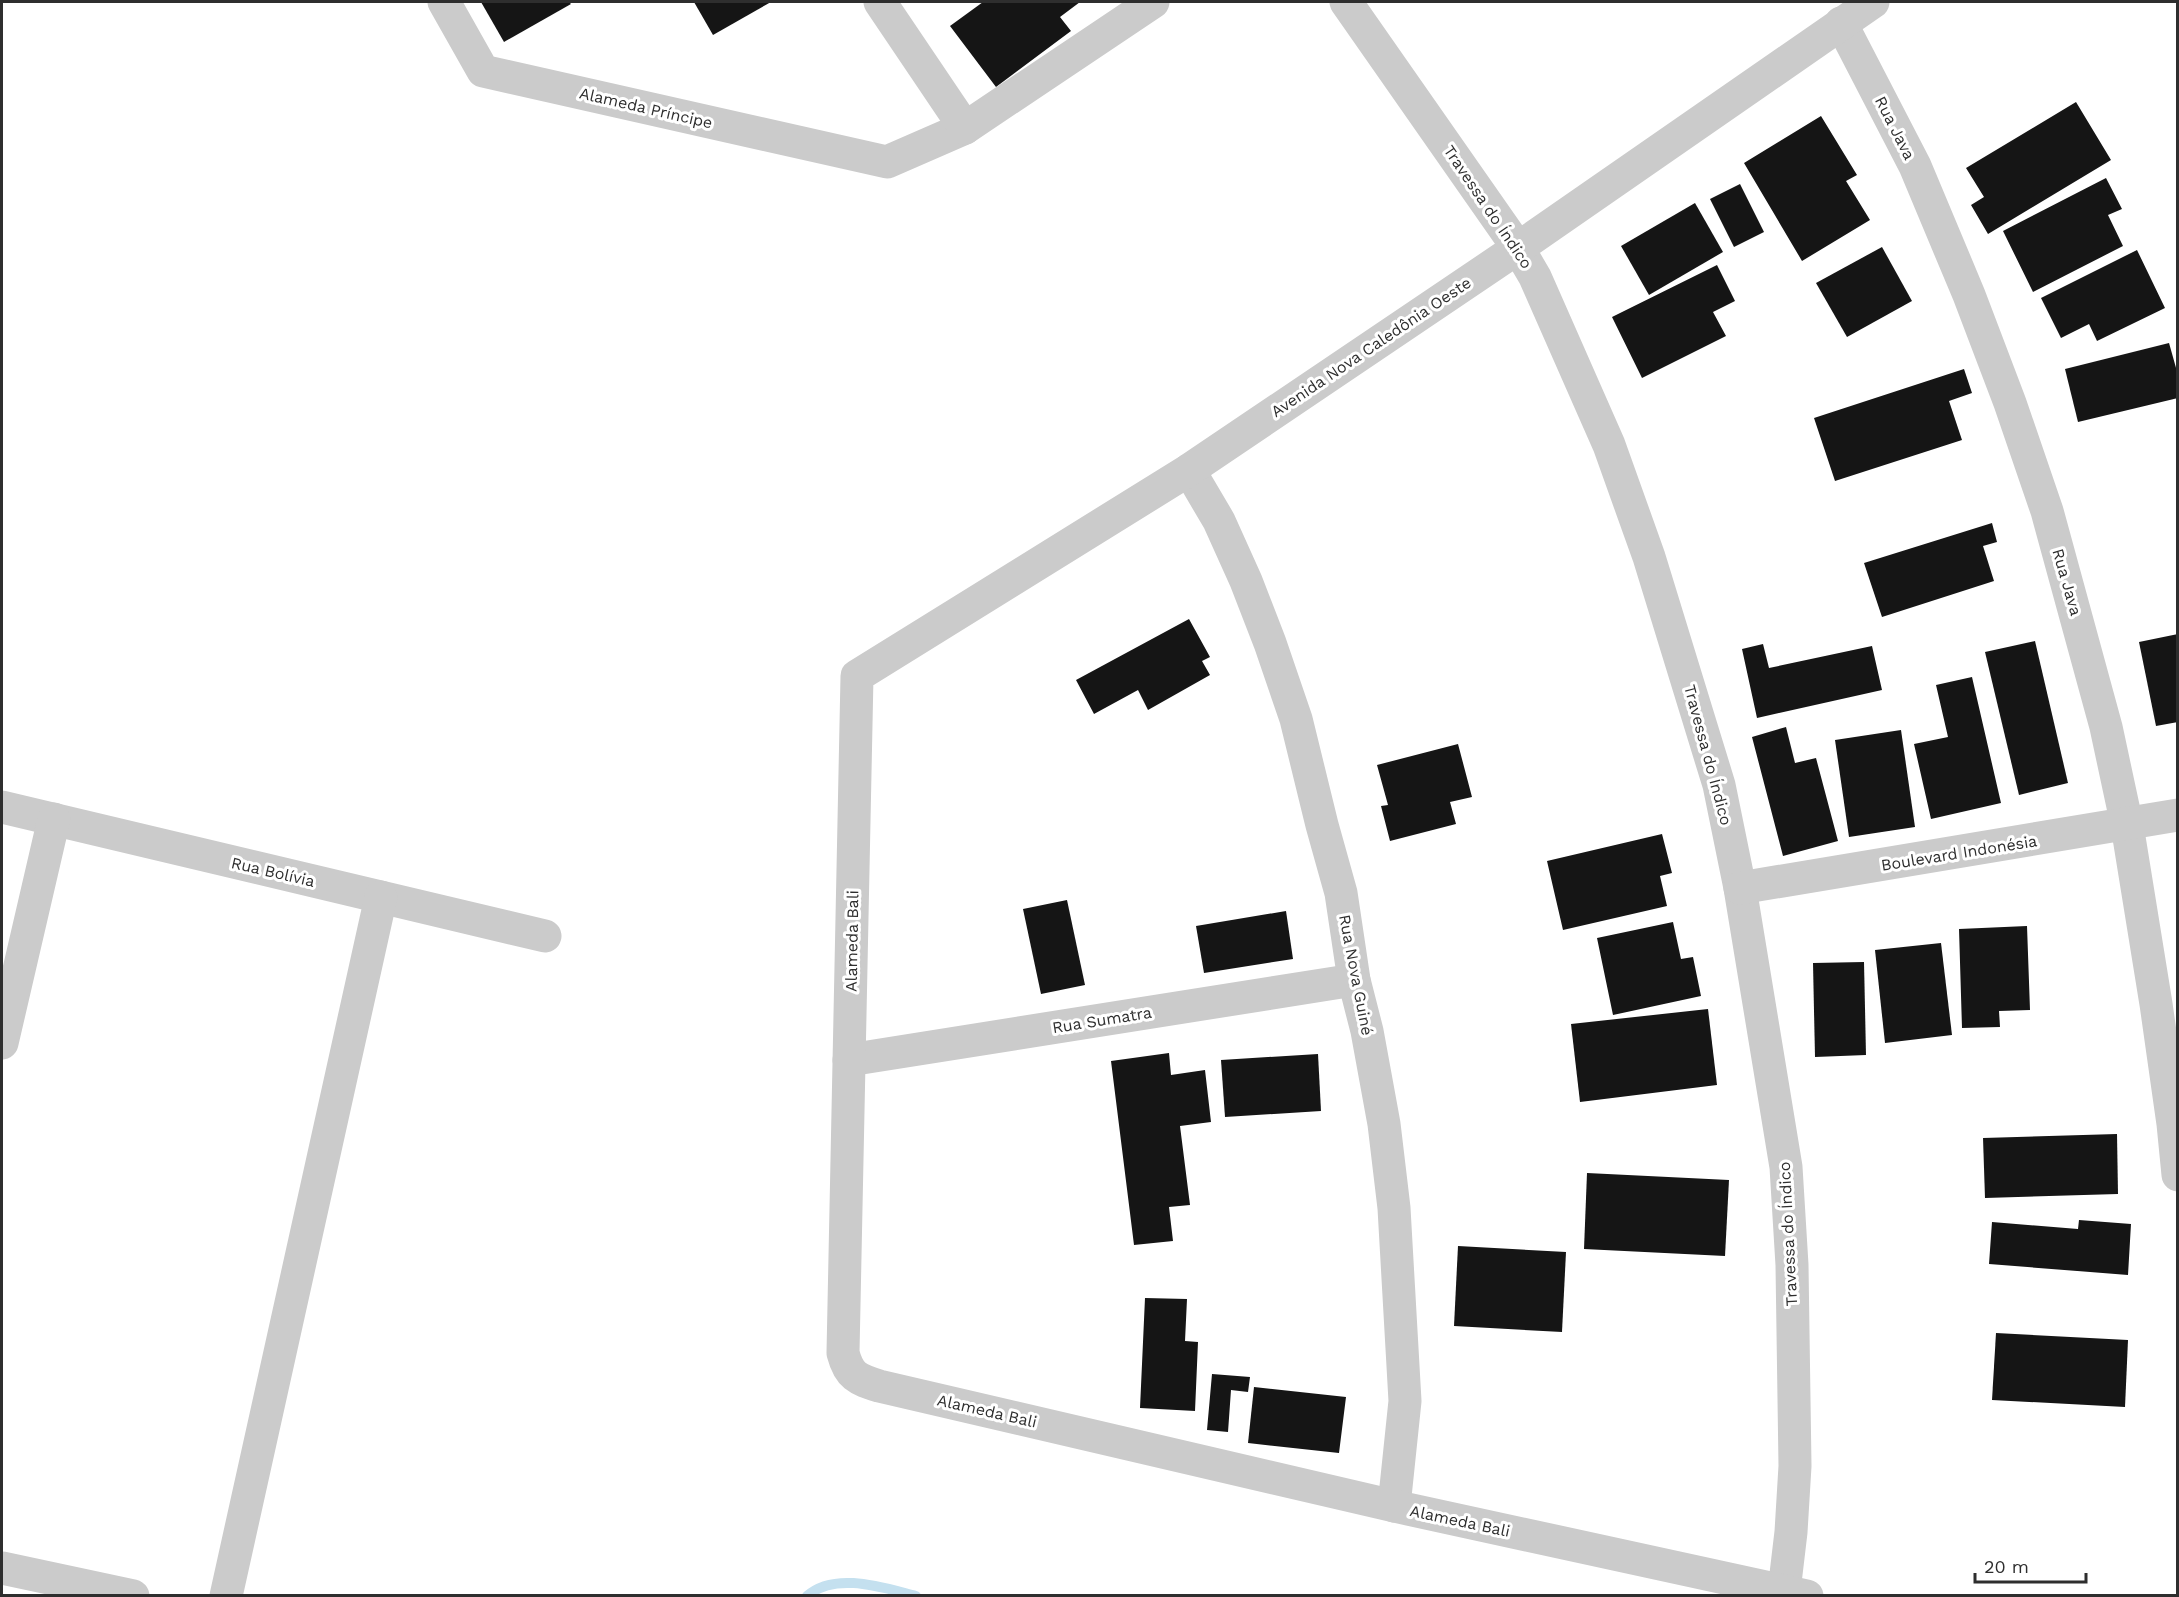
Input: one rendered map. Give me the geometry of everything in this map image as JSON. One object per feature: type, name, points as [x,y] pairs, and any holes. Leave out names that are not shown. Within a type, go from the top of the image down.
[{"type":"street","name":"Alameda Príncipe","points":[[444,2],[483,71],[887,162],[965,128]]},
{"type":"street","points":[[880,2],[965,128],[1153,2]]},
{"type":"street","name":"Travessa do Índico","points":[[1346,2],[1518,248],[1535,277],[1609,445],[1649,557],[1719,785],[1740,888],[1786,1167],[1792,1265],[1795,1466],[1791,1532],[1796,1593]]},
{"type":"street","name":"Avenida Nova Caledônia Oeste","points":[[857,676],[1189,470],[1518,248],[1873,2]]},
{"type":"street","name":"Rua Java","points":[[1841,23],[1915,166],[1969,295],[2010,403],[2047,512],[2074,603],[2106,727],[2127,825],[2159,1026],[2178,1175]]},
{"type":"street","name":"Rua Nova Guiné","points":[[1189,470],[1219,521],[1246,581],[1296,719],[1341,893],[1354,980],[1369,1042],[1383,1124],[1394,1208],[1405,1401],[1394,1506]]},
{"type":"street","name":"Alameda Bali","points":[[857,676],[843,1353],[847,1368],[859,1379],[879,1386],[1394,1506],[1796,1593]]},
{"type":"street","name":"Rua Bolívia","points":[[2,807],[545,936]]},
{"type":"street","name":"Boulevard Indonésia","points":[[1740,888],[2178,816]]},
{"type":"street","points":[[2,1043],[54,819]]},
{"type":"street","points":[[226,1596],[381,897]]},
{"type":"street","name":"Rua Sumatra","points":[[849,1060],[1354,980]]},
{"type":"street","points":[[2,1568],[133,1596]]},
{"type":"building","points":[[481,2],[569,2],[571,4],[504,42]]},
{"type":"building","points":[[694,2],[771,2],[713,35]]},
{"type":"building","points":[[983,2],[1080,2],[1060,17],[1071,31],[996,87],[950,26]]},
{"type":"building","points":[[2076,102],[2111,160],[1988,234],[1971,205],[1984,197],[1966,168]]},
{"type":"building","points":[[1821,116],[1857,175],[1846,181],[1870,220],[1802,261],[1744,163]]},
{"type":"building","points":[[2106,178],[2122,209],[2108,215],[2123,246],[2033,292],[2003,231]]},
{"type":"building","points":[[1740,184],[1764,232],[1734,247],[1710,199]]},
{"type":"building","points":[[1695,203],[1723,252],[1649,295],[1621,246]]},
{"type":"building","points":[[1882,247],[1912,301],[1847,337],[1816,283]]},
{"type":"building","points":[[2137,250],[2165,308],[2097,341],[2089,324],[2061,338],[2041,298]]},
{"type":"building","points":[[1717,265],[1735,301],[1713,312],[1726,336],[1642,378],[1612,317]]},
{"type":"building","points":[[2169,343],[2178,375],[2178,398],[2078,422],[2065,369]]},
{"type":"building","points":[[1964,369],[1972,393],[1949,401],[1962,440],[1835,481],[1814,418]]},
{"type":"building","points":[[1992,523],[1997,542],[1983,546],[1994,581],[1882,617],[1864,563]]},
{"type":"building","points":[[1189,619],[1210,657],[1202,661],[1210,675],[1148,710],[1138,690],[1094,714],[1076,680]]},
{"type":"building","points":[[2178,634],[2178,722],[2156,726],[2139,642]]},
{"type":"building","points":[[2035,641],[2068,783],[2019,795],[1985,652]]},
{"type":"building","points":[[1763,644],[1769,668],[1872,646],[1882,690],[1757,718],[1742,649]]},
{"type":"building","points":[[1972,677],[2001,803],[1931,819],[1914,744],[1948,737],[1936,685]]},
{"type":"building","points":[[1786,727],[1795,763],[1816,758],[1838,841],[1783,856],[1752,737]]},
{"type":"building","points":[[1901,730],[1915,827],[1849,837],[1835,740]]},
{"type":"building","points":[[1458,744],[1472,797],[1450,802],[1456,824],[1390,841],[1381,806],[1388,805],[1377,765]]},
{"type":"building","points":[[1662,834],[1672,873],[1660,876],[1667,906],[1563,930],[1547,861]]},
{"type":"building","points":[[1067,900],[1085,985],[1041,994],[1023,909]]},
{"type":"building","points":[[1286,911],[1293,959],[1204,973],[1196,926]]},
{"type":"building","points":[[1673,922],[1681,959],[1693,957],[1701,996],[1613,1015],[1597,938]]},
{"type":"building","points":[[2027,926],[2030,1010],[1999,1011],[2000,1027],[1962,1028],[1959,929]]},
{"type":"building","points":[[1941,943],[1952,1035],[1885,1043],[1875,950]]},
{"type":"building","points":[[1864,962],[1866,1055],[1815,1057],[1813,963]]},
{"type":"building","points":[[1708,1009],[1717,1085],[1580,1102],[1571,1024]]},
{"type":"building","points":[[1169,1053],[1171,1075],[1205,1070],[1211,1122],[1180,1126],[1190,1205],[1169,1207],[1173,1241],[1134,1245],[1111,1061]]},
{"type":"building","points":[[1318,1054],[1321,1111],[1225,1117],[1221,1060]]},
{"type":"building","points":[[2117,1134],[2118,1194],[1985,1198],[1983,1138]]},
{"type":"building","points":[[1587,1173],[1729,1180],[1725,1256],[1584,1249]]},
{"type":"building","points":[[2079,1220],[2131,1224],[2128,1275],[1989,1264],[1992,1222],[2078,1229]]},
{"type":"building","points":[[1458,1246],[1566,1252],[1562,1332],[1454,1326]]},
{"type":"building","points":[[1145,1298],[1187,1299],[1185,1341],[1198,1342],[1195,1411],[1140,1408]]},
{"type":"building","points":[[1996,1333],[2128,1340],[2125,1407],[1992,1400]]},
{"type":"building","points":[[1212,1374],[1250,1377],[1248,1392],[1231,1390],[1228,1432],[1207,1430]]},
{"type":"building","points":[[1254,1387],[1346,1397],[1339,1453],[1248,1443]]},
{"type":"waterway","points":[[807,1596],[818,1588],[845,1583],[875,1586],[916,1596]]}]
